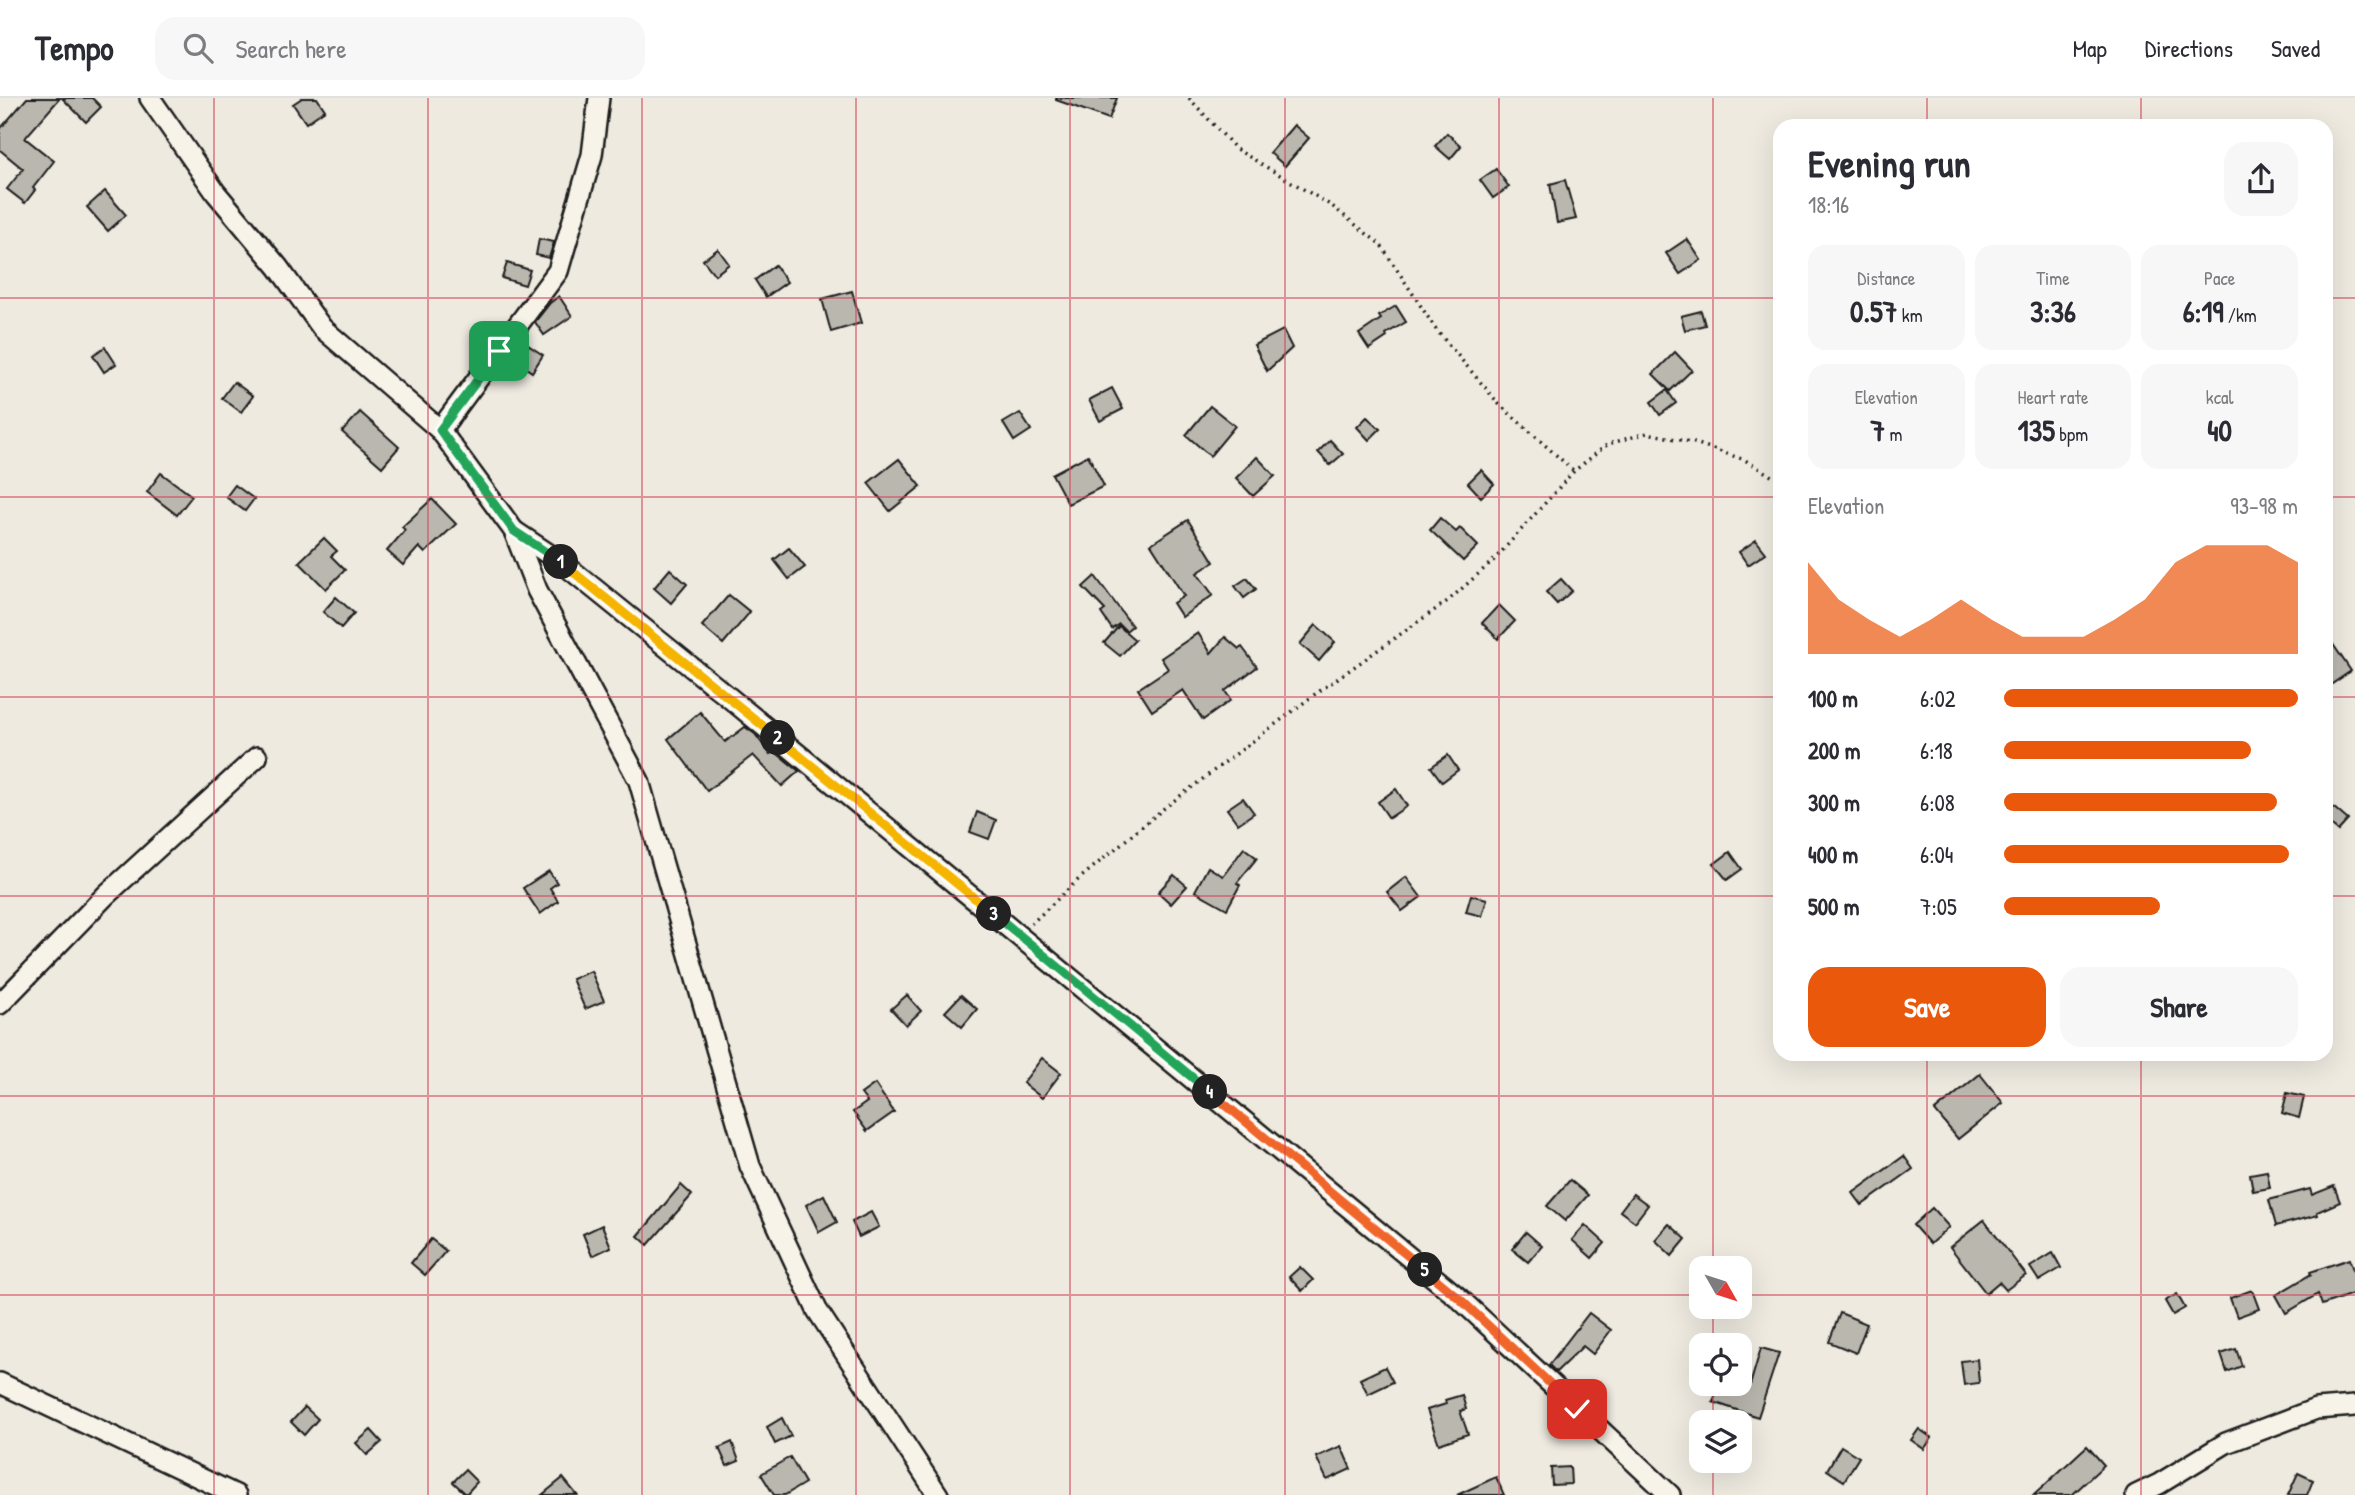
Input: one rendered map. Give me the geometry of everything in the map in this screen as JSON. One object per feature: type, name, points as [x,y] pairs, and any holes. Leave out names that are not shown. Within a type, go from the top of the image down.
[{"type":"street","points":[[150,98],[216,193],[278,267],[322,328],[440,430],[514,531],[537,590],[639,781],[750,1166],[817,1310],[938,1495]]},
{"type":"street","points":[[440,430],[558,271],[593,155],[599,98]]},
{"type":"street","points":[[514,531],[565,565],[1460,1299],[1670,1495]]},
{"type":"street","points":[[0,1004],[106,895],[257,757]]},
{"type":"street","points":[[0,1383],[236,1495]]},
{"type":"street","points":[[2136,1495],[2226,1443],[2316,1409],[2355,1406]]},
{"type":"path","points":[[1189,98],[1236,149],[1332,206],[1381,245],[1437,331],[1499,404],[1574,471]]},
{"type":"path","points":[[1019,935],[1079,879],[1163,809],[1314,695],[1449,600],[1494,560],[1574,471],[1608,444],[1647,433],[1695,443],[1745,460],[1773,477]]},
{"type":"building","points":[[27,98],[60,98],[25,138],[54,161],[25,203],[7,189],[23,169],[0,150],[0,129]]},
{"type":"building","points":[[62,98],[92,98],[101,107],[86,122]]},
{"type":"building","points":[[302,98],[317,98],[325,110],[306,123],[293,104]]},
{"type":"building","points":[[1056,98],[1117,98],[1109,119]]},
{"type":"building","points":[[1294,125],[1309,138],[1285,166],[1270,153]]},
{"type":"building","points":[[1447,133],[1461,146],[1450,159],[1435,146]]},
{"type":"building","points":[[1496,169],[1509,187],[1493,198],[1480,180]]},
{"type":"building","points":[[1565,180],[1576,219],[1557,223],[1550,184]]},
{"type":"building","points":[[105,191],[126,215],[108,231],[87,207]]},
{"type":"building","points":[[539,239],[554,242],[549,258],[536,255]]},
{"type":"building","points":[[1687,239],[1701,260],[1680,274],[1666,253]]},
{"type":"building","points":[[718,249],[729,264],[715,275],[703,260]]},
{"type":"building","points":[[507,263],[530,270],[525,285],[502,278]]},
{"type":"building","points":[[775,265],[787,282],[766,297],[755,280]]},
{"type":"building","points":[[852,291],[861,323],[831,332],[822,299]]},
{"type":"building","points":[[559,296],[572,316],[544,335],[535,322]]},
{"type":"building","points":[[1396,306],[1406,322],[1369,349],[1359,334],[1381,319],[1379,316]]},
{"type":"building","points":[[1701,311],[1705,325],[1685,330],[1681,316]]},
{"type":"building","points":[[1283,330],[1292,348],[1267,371],[1254,345]]},
{"type":"building","points":[[522,341],[543,355],[532,372],[510,357]]},
{"type":"building","points":[[105,347],[116,364],[104,372],[93,355]]},
{"type":"building","points":[[1675,352],[1692,370],[1670,391],[1653,374]]},
{"type":"building","points":[[234,382],[253,396],[241,412],[222,398]]},
{"type":"building","points":[[1112,388],[1123,409],[1100,421],[1089,400]]},
{"type":"building","points":[[1667,390],[1676,403],[1660,415],[1651,402]]},
{"type":"building","points":[[1210,406],[1235,426],[1210,456],[1186,435]]},
{"type":"building","points":[[360,412],[399,447],[382,467],[342,432]]},
{"type":"building","points":[[1020,413],[1031,430],[1014,441],[1003,423]]},
{"type":"building","points":[[1367,417],[1380,429],[1369,440],[1357,427]]},
{"type":"building","points":[[1330,440],[1343,454],[1330,465],[1318,452]]},
{"type":"building","points":[[1088,455],[1104,486],[1068,504],[1052,474]]},
{"type":"building","points":[[1257,457],[1275,476],[1253,496],[1236,478]]},
{"type":"building","points":[[899,459],[921,486],[890,511],[868,483]]},
{"type":"building","points":[[1481,470],[1494,484],[1481,497],[1468,483]]},
{"type":"building","points":[[161,473],[192,496],[177,515],[147,492]]},
{"type":"building","points":[[235,485],[254,499],[245,511],[226,497]]},
{"type":"building","points":[[432,499],[456,524],[425,553],[419,547],[403,565],[387,551],[405,530],[402,527]]},
{"type":"building","points":[[1440,518],[1456,532],[1460,528],[1478,546],[1463,561],[1430,530]]},
{"type":"building","points":[[1188,520],[1214,562],[1197,573],[1213,595],[1182,617],[1173,603],[1184,596],[1151,544]]},
{"type":"building","points":[[324,538],[337,551],[331,556],[345,570],[326,589],[299,562]]},
{"type":"building","points":[[1756,540],[1766,553],[1748,565],[1739,552]]},
{"type":"building","points":[[789,548],[805,567],[789,579],[774,560]]},
{"type":"building","points":[[670,569],[687,584],[671,603],[654,588]]},
{"type":"building","points":[[1095,576],[1132,626],[1126,631],[1119,624],[1112,629],[1101,613],[1105,610],[1083,587]]},
{"type":"building","points":[[1247,578],[1256,589],[1244,598],[1235,586]]},
{"type":"building","points":[[1561,579],[1572,591],[1557,604],[1546,592]]},
{"type":"building","points":[[729,595],[750,612],[723,644],[702,626]]},
{"type":"building","points":[[336,597],[354,613],[341,628],[323,612]]},
{"type":"building","points":[[1499,605],[1515,621],[1498,639],[1482,623]]},
{"type":"building","points":[[1316,625],[1335,642],[1319,661],[1300,644]]},
{"type":"building","points":[[1119,626],[1135,640],[1120,656],[1104,643]]},
{"type":"building","points":[[1198,633],[1211,653],[1225,637],[1239,649],[1242,647],[1257,667],[1225,691],[1231,700],[1203,720],[1183,690],[1152,711],[1138,689],[1168,669],[1161,658]]},
{"type":"building","points":[[2333,644],[2351,671],[2333,683]]},
{"type":"building","points":[[700,712],[725,742],[745,727],[755,734],[770,754],[774,751],[799,771],[782,786],[753,755],[707,791],[668,739]]},
{"type":"building","points":[[1448,755],[1458,770],[1442,782],[1431,767]]},
{"type":"building","points":[[1396,789],[1407,806],[1389,818],[1378,802]]},
{"type":"building","points":[[1243,798],[1254,813],[1238,824],[1227,809]]},
{"type":"building","points":[[2333,807],[2348,820],[2338,831],[2333,827]]},
{"type":"building","points":[[977,812],[996,820],[989,839],[970,832]]},
{"type":"building","points":[[1244,848],[1257,858],[1237,883],[1240,885],[1227,909],[1195,891],[1208,867],[1223,876]]},
{"type":"building","points":[[1730,852],[1742,869],[1727,880],[1714,864]]},
{"type":"building","points":[[549,871],[557,883],[550,888],[558,901],[540,914],[523,888]]},
{"type":"building","points":[[1174,875],[1187,886],[1171,904],[1158,892]]},
{"type":"building","points":[[1406,877],[1421,897],[1402,911],[1387,892]]},
{"type":"building","points":[[1471,895],[1487,899],[1482,916],[1466,912]]},
{"type":"building","points":[[591,971],[604,1001],[585,1009],[572,979]]},
{"type":"building","points":[[907,995],[921,1011],[906,1025],[891,1009]]},
{"type":"building","points":[[961,995],[977,1009],[962,1027],[945,1012]]},
{"type":"building","points":[[1042,1058],[1061,1073],[1042,1098],[1023,1083]]},
{"type":"building","points":[[1980,1074],[2003,1103],[1958,1139],[1935,1111]]},
{"type":"building","points":[[875,1084],[894,1112],[867,1131],[853,1112],[867,1102],[861,1094]]},
{"type":"building","points":[[2287,1093],[2304,1097],[2299,1118],[2282,1113]]},
{"type":"building","points":[[1904,1156],[1913,1169],[1862,1205],[1853,1193]]},
{"type":"building","points":[[2267,1171],[2270,1188],[2253,1191],[2250,1174]]},
{"type":"building","points":[[1570,1180],[1588,1195],[1565,1221],[1547,1206]]},
{"type":"building","points":[[681,1185],[692,1195],[648,1245],[638,1236]]},
{"type":"building","points":[[2334,1186],[2340,1202],[2317,1212],[2318,1215],[2276,1226],[2269,1200],[2310,1189],[2312,1195]]},
{"type":"building","points":[[1633,1194],[1648,1205],[1635,1222],[1620,1211]]},
{"type":"building","points":[[824,1195],[837,1222],[819,1232],[806,1205]]},
{"type":"building","points":[[1932,1208],[1949,1227],[1930,1244],[1913,1225]]},
{"type":"building","points":[[871,1212],[879,1227],[859,1237],[852,1222]]},
{"type":"building","points":[[1984,1220],[2026,1275],[2006,1290],[1999,1282],[1986,1293],[1950,1247]]},
{"type":"building","points":[[1669,1224],[1686,1239],[1672,1256],[1655,1240]]},
{"type":"building","points":[[602,1225],[611,1247],[592,1256],[583,1234]]},
{"type":"building","points":[[1585,1225],[1605,1243],[1592,1258],[1572,1240]]},
{"type":"building","points":[[1526,1232],[1542,1246],[1528,1262],[1512,1249]]},
{"type":"building","points":[[431,1239],[446,1251],[425,1275],[411,1263]]},
{"type":"building","points":[[2053,1253],[2061,1268],[2039,1281],[2030,1267]]},
{"type":"building","points":[[2349,1259],[2355,1275],[2355,1293],[2322,1305],[2318,1294],[2286,1313],[2276,1295],[2311,1274],[2310,1272]]},
{"type":"building","points":[[1300,1267],[1313,1280],[1302,1291],[1289,1277]]},
{"type":"building","points":[[2252,1290],[2259,1309],[2237,1317],[2230,1298]]},
{"type":"building","points":[[2177,1294],[2185,1308],[2173,1315],[2165,1301]]},
{"type":"building","points":[[1589,1313],[1611,1330],[1593,1354],[1583,1346],[1556,1372],[1549,1365]]},
{"type":"building","points":[[1840,1313],[1867,1324],[1856,1353],[1829,1342]]},
{"type":"building","points":[[1761,1348],[1779,1353],[1758,1417],[1752,1415],[1752,1410],[1737,1410],[1713,1402],[1715,1396],[1752,1396],[1752,1378]]},
{"type":"building","points":[[2236,1349],[2242,1366],[2227,1372],[2221,1354]]},
{"type":"building","points":[[1977,1359],[1979,1383],[1964,1385],[1961,1361]]},
{"type":"building","points":[[1385,1367],[1393,1382],[1368,1394],[1360,1379]]},
{"type":"building","points":[[1462,1395],[1466,1409],[1460,1411],[1468,1434],[1439,1444],[1427,1410],[1446,1404],[1445,1400]]},
{"type":"building","points":[[305,1407],[318,1419],[304,1435],[291,1422]]},
{"type":"building","points":[[782,1418],[791,1436],[775,1444],[767,1427]]},
{"type":"building","points":[[1919,1429],[1932,1438],[1924,1449],[1911,1440]]},
{"type":"building","points":[[371,1430],[382,1442],[367,1455],[356,1443]]},
{"type":"building","points":[[732,1442],[739,1461],[727,1466],[719,1448]]},
{"type":"building","points":[[1341,1446],[1351,1469],[1327,1480],[1316,1457]]},
{"type":"building","points":[[1841,1446],[1859,1457],[1844,1481],[1827,1470]]},
{"type":"building","points":[[2087,1446],[2104,1465],[2072,1495],[2034,1495]]},
{"type":"building","points":[[790,1457],[805,1483],[785,1495],[774,1495],[761,1474]]},
{"type":"building","points":[[1570,1467],[1571,1484],[1552,1485],[1551,1468]]},
{"type":"building","points":[[465,1470],[477,1482],[466,1494],[453,1482]]},
{"type":"building","points":[[2298,1473],[2313,1480],[2307,1495],[2288,1495]]},
{"type":"building","points":[[1496,1477],[1504,1495],[1457,1495]]},
{"type":"building","points":[[563,1478],[577,1495],[542,1495]]},
{"type":"route","points":[[499,351],[440,430],[514,531],[565,565],[1163,1053],[1460,1299],[1577,1409]]}]
